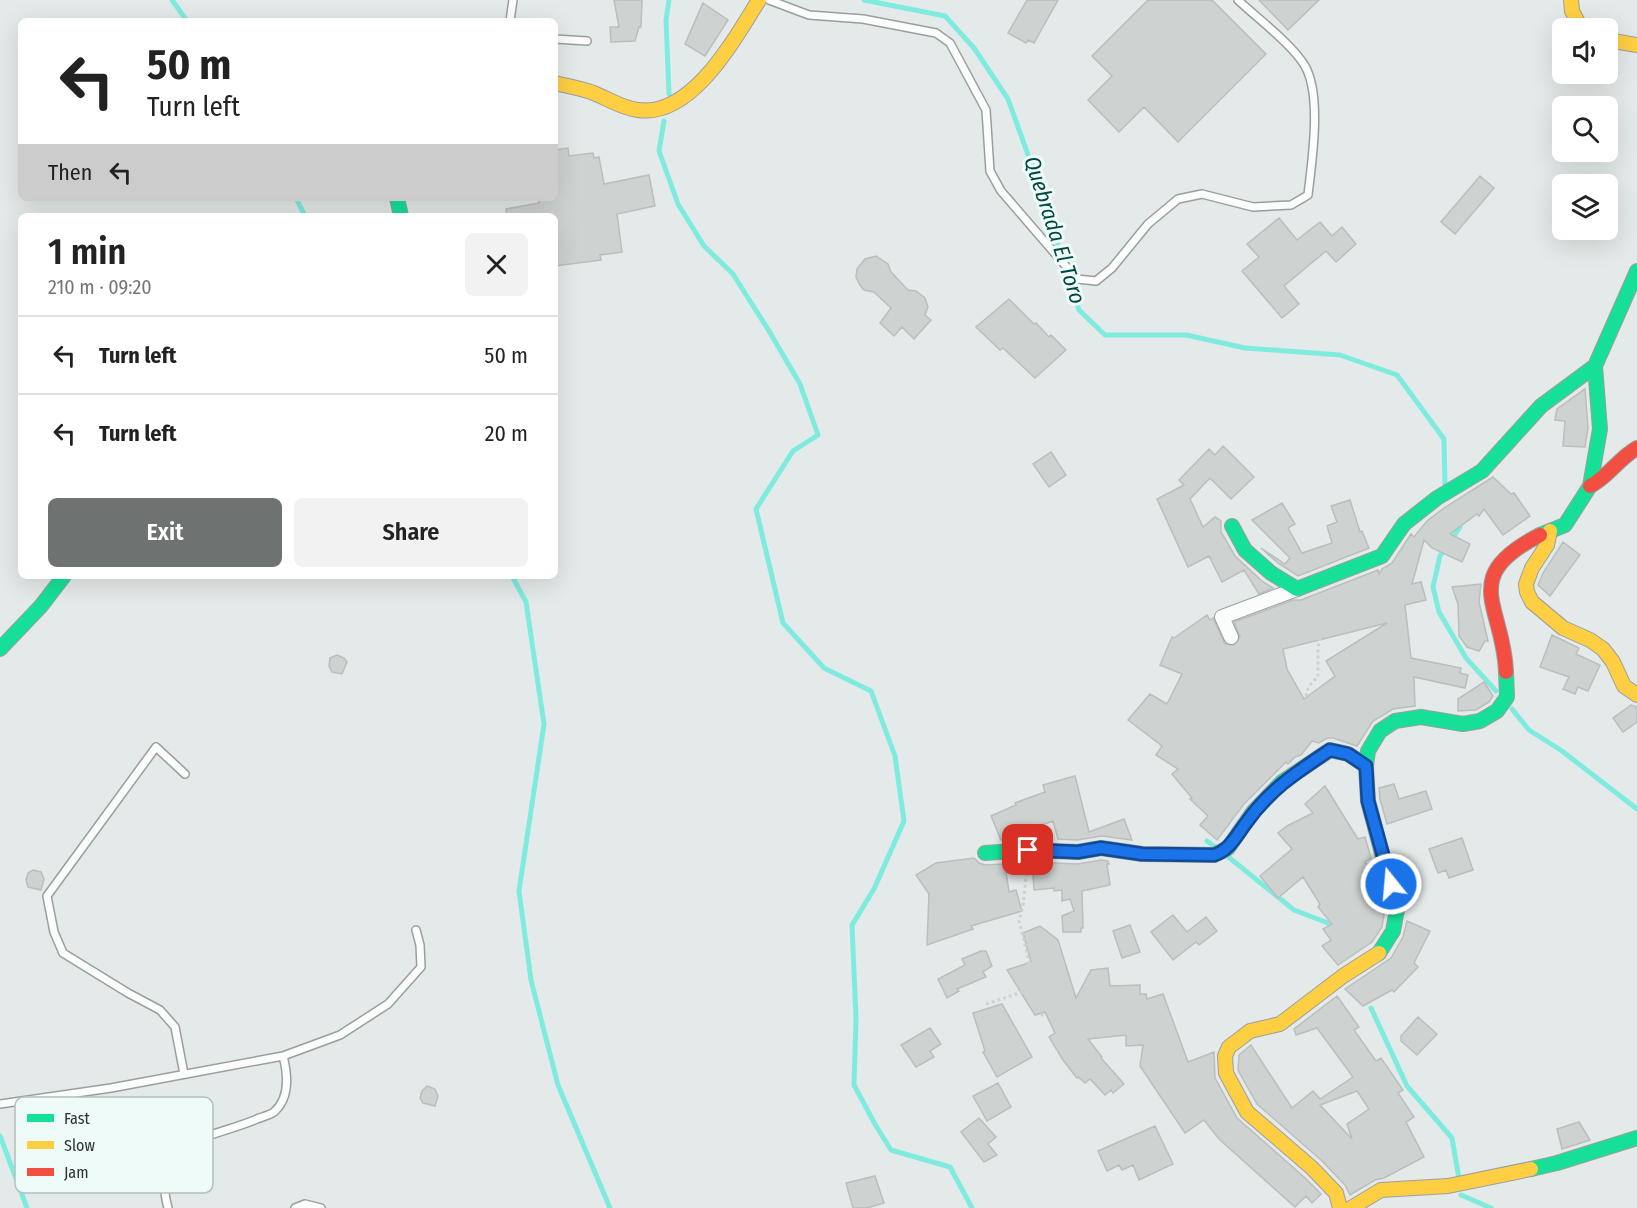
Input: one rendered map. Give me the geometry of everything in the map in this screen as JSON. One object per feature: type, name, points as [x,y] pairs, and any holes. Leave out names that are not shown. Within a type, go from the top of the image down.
[{"type":"street","points":[[558,84],[589,91],[625,107],[649,112],[665,107],[688,95],[708,75],[759,0]]},
{"type":"street","points":[[1571,0],[1572,11],[1576,18]]},
{"type":"street","points":[[1618,42],[1637,45]]},
{"type":"street","points":[[1340,1208],[1336,1193],[1312,1168],[1247,1112],[1226,1073],[1225,1056],[1229,1047],[1250,1031],[1280,1024],[1343,976],[1381,951],[1393,931],[1397,910],[1368,801],[1366,766],[1368,751],[1380,731],[1395,721],[1421,717],[1463,724],[1480,721],[1497,711],[1508,697],[1506,664],[1491,600],[1494,570],[1511,552],[1565,525],[1590,486],[1600,429],[1595,366],[1637,271]]},
{"type":"street","points":[[1231,637],[1222,619],[1225,615],[1382,556],[1404,524],[1437,498],[1482,471],[1541,406],[1595,366]]},
{"type":"street","points":[[1590,486],[1601,482],[1625,453],[1637,448]]},
{"type":"street","points":[[1232,526],[1245,550],[1271,573],[1297,589]]},
{"type":"street","points":[[1550,531],[1547,545],[1532,568],[1526,584],[1532,602],[1563,628],[1604,649],[1624,686],[1637,696]]},
{"type":"street","points":[[0,649],[41,606],[62,579]]},
{"type":"street","points":[[985,853],[1028,850],[1078,852],[1101,848],[1142,854],[1214,855],[1228,848],[1253,812],[1282,782],[1330,750],[1348,754],[1366,766]]},
{"type":"street","points":[[1351,1208],[1381,1190],[1448,1186],[1557,1163],[1637,1138]]},
{"type":"lane","points":[[510,18],[513,0]]},
{"type":"lane","points":[[769,0],[809,15],[863,19],[936,33],[950,43],[986,110],[990,171],[1001,191],[1077,279],[1096,281],[1112,268],[1148,224],[1178,200],[1202,194],[1253,207],[1291,206],[1308,195],[1314,93],[1305,66],[1238,0]]},
{"type":"lane","points":[[558,39],[587,41]]},
{"type":"lane","points":[[184,1074],[175,1028],[160,1010],[63,953],[54,932],[47,896],[156,747],[186,774]]},
{"type":"lane","points":[[49,1097],[111,1088],[283,1056],[340,1035],[388,1004],[421,967],[420,945],[416,930]]},
{"type":"lane","points":[[213,1134],[247,1124],[273,1112],[285,1097],[288,1072],[283,1056]]},
{"type":"lane","points":[[0,1104],[15,1102]]},
{"type":"lane","points":[[165,1193],[168,1208]]},
{"type":"lane","points":[[295,1208],[305,1204],[321,1208]]},
{"type":"path","points":[[1297,589],[1298,600],[1305,613],[1322,632],[1318,647],[1318,677],[1308,685],[1305,691],[1308,709]]},
{"type":"path","points":[[1189,749],[1212,707],[1217,691],[1216,654],[1232,642],[1231,637]]},
{"type":"path","points":[[1028,850],[1027,878],[1019,921],[1043,1018]]},
{"type":"path","points":[[986,1004],[1035,988]]},
{"type":"building","points":[[614,0],[642,0],[641,27],[639,27],[635,41],[611,42],[610,27],[619,27]]},
{"type":"building","points":[[1027,0],[1058,0],[1034,43],[1028,40],[1026,43],[1008,33]]},
{"type":"building","points":[[1148,0],[1212,0],[1266,54],[1178,142],[1144,107],[1119,132],[1088,100],[1112,76],[1092,56]]},
{"type":"building","points":[[1259,0],[1319,0],[1288,30]]},
{"type":"building","points":[[703,3],[728,20],[705,56],[685,44]]},
{"type":"building","points":[[568,148],[569,156],[593,153],[594,158],[599,157],[604,184],[649,175],[655,206],[617,214],[622,252],[600,255],[601,260],[558,266],[558,213],[507,213],[506,209],[539,203],[539,201],[558,201],[558,150]]},
{"type":"building","points":[[1480,176],[1494,188],[1455,234],[1441,222]]},
{"type":"building","points":[[1279,218],[1297,240],[1320,222],[1332,236],[1342,227],[1356,244],[1336,262],[1326,251],[1284,286],[1299,304],[1282,318],[1242,271],[1259,257],[1247,244]]},
{"type":"building","points":[[876,256],[888,264],[891,272],[908,290],[916,291],[925,298],[928,307],[925,315],[931,320],[914,339],[902,327],[894,336],[880,323],[891,308],[874,292],[864,290],[856,277],[857,269],[865,259]]},
{"type":"building","points":[[1009,299],[1034,324],[1036,323],[1049,337],[1051,335],[1066,350],[1035,378],[976,327]]},
{"type":"building","points":[[1585,389],[1588,428],[1585,447],[1563,446],[1565,421],[1555,420],[1557,409]]},
{"type":"building","points":[[1223,446],[1254,477],[1231,499],[1210,478],[1190,499],[1203,527],[1215,517],[1221,521],[1221,532],[1235,556],[1263,582],[1273,588],[1259,594],[1244,570],[1222,582],[1209,556],[1188,567],[1157,499],[1184,485],[1179,480],[1209,449],[1215,455]]},
{"type":"building","points":[[1051,452],[1066,475],[1049,487],[1033,464]]},
{"type":"building","points":[[1493,477],[1511,494],[1514,493],[1530,516],[1503,535],[1484,509],[1479,516],[1477,514],[1450,534],[1470,544],[1462,562],[1432,548],[1424,540],[1412,584],[1421,582],[1426,600],[1405,605],[1411,658],[1461,668],[1460,673],[1468,675],[1465,688],[1414,677],[1415,706],[1393,709],[1373,721],[1357,746],[1333,738],[1327,738],[1319,743],[1312,741],[1301,755],[1288,764],[1286,762],[1244,804],[1217,840],[1200,825],[1208,816],[1190,799],[1192,798],[1172,774],[1178,769],[1156,755],[1162,746],[1128,720],[1150,694],[1167,704],[1182,674],[1160,665],[1172,637],[1174,638],[1207,615],[1210,620],[1213,618],[1225,644],[1234,645],[1240,637],[1234,622],[1293,600],[1301,600],[1378,570],[1379,574],[1382,569],[1392,563],[1411,534],[1414,537],[1427,521]],"holes":[[[1387,623],[1326,661],[1335,676],[1304,699],[1287,669],[1283,649]]]},
{"type":"building","points":[[1350,500],[1360,532],[1362,531],[1369,548],[1298,576],[1261,548],[1285,564],[1290,558],[1252,520],[1282,503],[1295,524],[1288,528],[1302,553],[1332,543],[1327,526],[1337,522],[1331,506]]},
{"type":"building","points":[[1563,542],[1580,555],[1550,596],[1538,585]]},
{"type":"building","points":[[1481,584],[1479,602],[1488,641],[1485,641],[1479,651],[1467,647],[1459,636],[1458,604],[1452,587]]},
{"type":"building","points":[[1552,635],[1579,648],[1576,654],[1600,665],[1588,691],[1578,687],[1575,694],[1563,689],[1569,677],[1540,667]]},
{"type":"building","points":[[337,655],[347,662],[342,674],[332,672],[329,666],[330,658]]},
{"type":"building","points":[[1484,682],[1493,696],[1489,702],[1476,710],[1458,711],[1458,699]]},
{"type":"building","points":[[1631,705],[1637,707],[1637,722],[1623,732],[1613,718]]},
{"type":"building","points":[[1075,776],[1089,832],[1124,819],[1132,840],[1102,836],[1077,840],[1058,839],[1053,821],[1019,833],[1021,838],[1001,840],[991,816],[1016,805],[1015,803],[1045,792],[1043,785]]},
{"type":"building","points":[[1394,784],[1399,799],[1426,791],[1432,809],[1387,824],[1379,788]]},
{"type":"building","points":[[1325,786],[1358,839],[1365,837],[1371,858],[1365,862],[1376,877],[1381,897],[1374,903],[1384,914],[1382,927],[1372,942],[1338,965],[1322,946],[1331,940],[1323,929],[1332,924],[1318,907],[1320,904],[1303,877],[1278,898],[1260,876],[1292,849],[1278,833],[1313,813],[1305,804]]},
{"type":"building","points":[[1462,838],[1473,870],[1449,878],[1446,870],[1438,873],[1429,849]]},
{"type":"building","points":[[974,858],[985,865],[1005,864],[1009,892],[1016,890],[1022,911],[971,926],[973,929],[927,945],[929,894],[916,875],[936,863]]},
{"type":"building","points":[[1108,861],[1110,885],[1082,891],[1083,928],[1081,932],[1063,932],[1062,916],[1074,911],[1070,899],[1062,901],[1062,890],[1054,891],[1054,888],[1034,890],[1032,862],[1078,864]]},
{"type":"building","points":[[33,870],[41,872],[44,879],[41,890],[28,887],[26,880],[28,873]]},
{"type":"building","points":[[1173,915],[1187,932],[1206,917],[1217,931],[1199,945],[1196,942],[1173,960],[1151,932]]},
{"type":"building","points":[[1407,921],[1430,931],[1414,963],[1418,967],[1394,992],[1392,990],[1363,1006],[1345,989],[1391,958],[1403,937]]},
{"type":"building","points":[[1130,925],[1140,952],[1122,958],[1113,931]]},
{"type":"building","points":[[1040,926],[1058,940],[1076,998],[1091,970],[1108,968],[1110,986],[1140,985],[1140,994],[1146,994],[1147,999],[1163,994],[1188,1062],[1214,1052],[1215,1078],[1237,1118],[1321,1194],[1312,1203],[1306,1196],[1295,1207],[1219,1139],[1204,1120],[1185,1133],[1140,1066],[1143,1045],[1126,1046],[1126,1035],[1088,1039],[1124,1084],[1113,1093],[1111,1090],[1105,1095],[1090,1079],[1085,1083],[1077,1078],[1049,1037],[1055,1033],[1045,1012],[1035,1015],[1007,970],[1031,962],[1023,933]]},
{"type":"building","points":[[986,951],[992,966],[983,972],[986,977],[957,989],[959,991],[947,998],[938,979],[965,965],[962,959]]},
{"type":"building","points":[[1337,996],[1359,1027],[1354,1030],[1376,1061],[1381,1058],[1403,1090],[1398,1093],[1414,1117],[1406,1122],[1424,1157],[1384,1178],[1375,1180],[1350,1195],[1345,1185],[1321,1160],[1257,1104],[1238,1070],[1239,1055],[1251,1045],[1292,1108],[1313,1091],[1320,1099],[1353,1077],[1317,1028],[1296,1035],[1294,1029]],"holes":[[[1357,1091],[1369,1109],[1347,1124],[1352,1139],[1320,1105]]]},
{"type":"building","points":[[1002,1004],[1032,1057],[997,1077],[983,1052],[985,1051],[973,1013]]},
{"type":"building","points":[[1418,1017],[1437,1034],[1417,1055],[1401,1041],[1401,1036]]},
{"type":"building","points":[[930,1028],[941,1044],[930,1051],[934,1057],[916,1067],[901,1045]]},
{"type":"building","points":[[998,1083],[1011,1107],[987,1121],[973,1096]]},
{"type":"building","points":[[427,1086],[435,1089],[438,1096],[435,1106],[423,1103],[420,1098]]},
{"type":"building","points":[[979,1118],[996,1137],[988,1144],[997,1155],[984,1162],[961,1132]]},
{"type":"building","points":[[1579,1122],[1590,1140],[1562,1149],[1557,1129]]},
{"type":"building","points":[[1155,1126],[1173,1164],[1139,1180],[1133,1165],[1122,1170],[1119,1165],[1107,1171],[1098,1151]]},
{"type":"building","points":[[875,1176],[884,1203],[867,1208],[853,1208],[846,1183]]},
{"type":"waterway","points":[[172,0],[185,18]]},
{"type":"waterway","points":[[669,0],[666,20],[669,94]]},
{"type":"waterway","name":"Quebrada El Toro","points":[[864,0],[945,16],[974,48],[1008,99],[1031,163],[1054,213],[1058,248],[1079,310],[1105,335],[1186,335],[1245,348],[1340,355],[1397,375],[1444,439],[1445,486]]},
{"type":"waterway","points":[[664,121],[659,151],[678,204],[704,246],[733,274],[769,331],[800,384],[818,435],[793,451],[756,509],[783,623],[824,668],[871,691],[895,756],[904,821],[874,889],[852,925],[856,1018],[854,1085],[891,1150],[950,1167],[972,1208]]},
{"type":"waterway","points":[[298,201],[304,213]]},
{"type":"waterway","name":"Quebrada El Toro","points":[[1457,522],[1460,527],[1440,556],[1433,587],[1439,612],[1466,658],[1496,691]]},
{"type":"waterway","points":[[514,579],[526,602],[544,724],[519,891],[531,980],[558,1085],[610,1208]]},
{"type":"waterway","name":"Quebrada El Toro","points":[[1512,709],[1529,730],[1562,751],[1637,809]]},
{"type":"waterway","points":[[1207,841],[1218,849]]},
{"type":"waterway","points":[[1226,855],[1294,910],[1328,923]]},
{"type":"waterway","points":[[1371,1008],[1407,1086],[1452,1138],[1459,1179]]},
{"type":"waterway","points":[[0,1136],[15,1176]]},
{"type":"waterway","points":[[21,1193],[27,1208]]},
{"type":"waterway","points":[[1461,1195],[1491,1208]]},
{"type":"traffic: fast","points":[[398,201],[400,213]]},
{"type":"traffic: fast","points":[[1540,535],[1565,525],[1590,486],[1600,429],[1595,366],[1637,271]]},
{"type":"traffic: fast","points":[[1232,526],[1245,550],[1271,573],[1297,589],[1382,556],[1404,524],[1437,498],[1482,471],[1541,406],[1595,366]]},
{"type":"traffic: fast","points":[[0,649],[41,606],[62,579]]},
{"type":"traffic: fast","points":[[1379,953],[1393,931],[1397,910],[1368,801],[1366,766],[1368,751],[1380,731],[1395,721],[1421,717],[1463,724],[1480,721],[1497,711],[1507,697],[1506,672]]},
{"type":"traffic: fast","points":[[985,853],[1028,850],[1078,852],[1101,848],[1142,854],[1214,855],[1228,848],[1253,812],[1282,782],[1330,750],[1348,754],[1366,766]]},
{"type":"traffic: fast","points":[[1531,1169],[1637,1138]]},
{"type":"traffic: slow","points":[[558,84],[591,92],[638,110],[658,109],[676,102],[694,89],[710,72],[759,0]]},
{"type":"traffic: slow","points":[[1571,0],[1572,11],[1576,18]]},
{"type":"traffic: slow","points":[[1618,42],[1637,45]]},
{"type":"traffic: slow","points":[[1550,531],[1547,545],[1532,568],[1526,584],[1532,602],[1563,628],[1590,640],[1603,649],[1613,662],[1624,686],[1637,695]]},
{"type":"traffic: slow","points":[[1340,1208],[1336,1193],[1312,1168],[1247,1112],[1226,1073],[1225,1056],[1229,1047],[1250,1031],[1280,1024],[1343,976],[1379,953]]},
{"type":"traffic: slow","points":[[1351,1208],[1381,1190],[1448,1186],[1531,1169]]},
{"type":"traffic: jam","points":[[1590,486],[1637,448]]},
{"type":"traffic: jam","points":[[1506,672],[1491,594],[1492,579],[1499,565],[1515,550],[1540,535]]},
{"type":"route","points":[[1028,850],[1078,852],[1101,848],[1142,854],[1214,855],[1221,853],[1228,848],[1253,812],[1282,782],[1330,750],[1348,754],[1366,766],[1368,801],[1391,884]]}]
